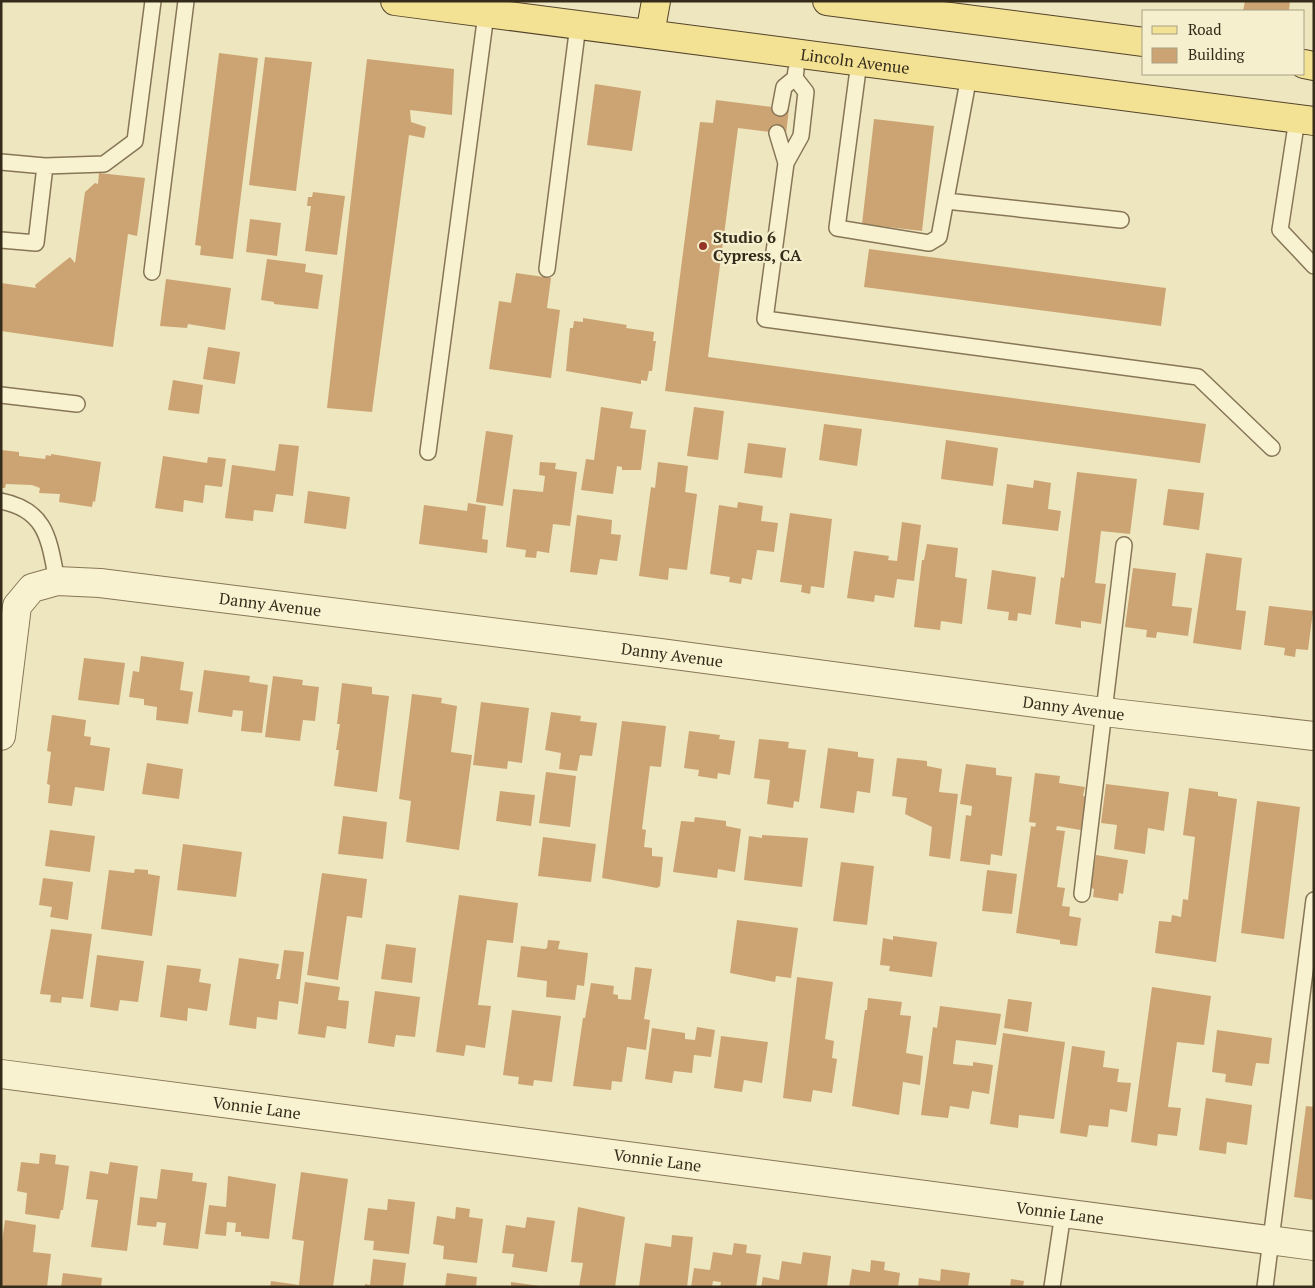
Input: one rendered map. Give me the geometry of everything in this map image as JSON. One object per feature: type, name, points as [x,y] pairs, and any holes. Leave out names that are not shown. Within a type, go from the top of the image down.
[{"type":"main road","name":"Lincoln Avenue","points":[[395,1],[650,34],[796,66],[859,62],[1305,120]]},
{"type":"main road","points":[[650,34],[656,1]]},
{"type":"main road","points":[[827,1],[1142,42]]},
{"type":"street","name":"Danny Avenue","points":[[44,584],[109,584],[650,651],[1104,712],[1314,736]]},
{"type":"street","points":[[1,736],[17,606],[44,584]]},
{"type":"street","name":"Vonnie Lane","points":[[1,1074],[1314,1246]]},
{"type":"lane","points":[[1,162],[46,166],[104,164],[135,141],[153,1]]},
{"type":"lane","points":[[152,272],[186,1]]},
{"type":"lane","points":[[428,452],[486,14]]},
{"type":"lane","points":[[547,269],[578,25]]},
{"type":"lane","points":[[859,62],[838,228],[929,243],[939,237],[969,76]]},
{"type":"lane","points":[[780,108],[784,87],[796,66]]},
{"type":"lane","points":[[796,66],[806,92],[801,136],[786,163],[765,319],[1198,377],[1272,448]]},
{"type":"lane","points":[[1305,120],[1280,230],[1314,266]]},
{"type":"lane","points":[[777,133],[786,163]]},
{"type":"lane","points":[[1,240],[36,243],[46,166]]},
{"type":"lane","points":[[946,201],[1121,220]]},
{"type":"lane","points":[[1,395],[77,404]]},
{"type":"lane","points":[[1,501],[18,504],[35,515],[48,538],[44,584]]},
{"type":"lane","points":[[1082,894],[1124,545]]},
{"type":"lane","points":[[1265,1287],[1310,956],[1314,900]]},
{"type":"lane","points":[[1052,1287],[1063,1213]]},
{"type":"building","points":[[1245,1],[1290,1],[1289,10],[1243,10]]},
{"type":"building","points":[[219,53],[258,58],[233,259],[200,255],[201,246],[195,245]]},
{"type":"building","points":[[265,57],[312,62],[296,191],[249,185]]},
{"type":"building","points":[[367,59],[454,69],[452,115],[410,110],[411,122],[426,127],[424,138],[409,135],[372,412],[327,408]]},
{"type":"building","points":[[595,84],[641,91],[632,151],[587,145]]},
{"type":"building","name":"Studio 6 Cypress, CA","points":[[716,100],[789,109],[786,134],[738,128],[708,357],[1206,424],[1200,463],[665,391],[700,122],[713,123]]},
{"type":"building","points":[[874,119],[934,126],[922,231],[862,224]]},
{"type":"building","points":[[99,173],[145,178],[137,236],[128,234],[113,347],[1,331],[1,283],[36,288],[35,285],[70,257],[75,263],[85,192],[95,183],[98,184]]},
{"type":"building","points":[[313,192],[345,196],[337,255],[305,251],[311,206],[307,206],[308,197],[312,197]]},
{"type":"building","points":[[250,219],[281,223],[277,256],[246,252]]},
{"type":"building","points":[[869,249],[1166,288],[1161,326],[864,287]]},
{"type":"building","points":[[267,259],[306,264],[305,272],[323,275],[318,309],[274,304],[274,302],[261,300]]},
{"type":"building","points":[[516,273],[551,278],[547,308],[560,310],[551,378],[489,369],[499,301],[511,303]]},
{"type":"building","points":[[166,279],[231,288],[225,330],[188,324],[187,328],[160,326]]},
{"type":"building","points":[[583,318],[627,325],[626,328],[654,332],[653,341],[656,341],[652,371],[649,371],[647,381],[641,380],[641,384],[566,371],[570,328],[573,328],[574,321],[583,322]]},
{"type":"building","points":[[208,347],[240,352],[235,384],[203,379]]},
{"type":"building","points":[[173,380],[203,385],[199,414],[168,410]]},
{"type":"building","points":[[601,407],[633,412],[630,428],[646,430],[641,470],[622,470],[622,467],[617,466],[613,494],[581,490],[586,459],[594,460]]},
{"type":"building","points":[[694,407],[724,411],[718,460],[687,456]]},
{"type":"building","points":[[824,424],[862,429],[857,466],[819,460]]},
{"type":"building","points":[[486,431],[513,435],[503,506],[476,502]]},
{"type":"building","points":[[946,440],[998,448],[993,486],[941,479]]},
{"type":"building","points":[[748,443],[786,448],[782,478],[744,473]]},
{"type":"building","points":[[279,444],[299,446],[293,496],[276,494],[273,512],[254,510],[253,521],[225,518],[232,465],[275,471]]},
{"type":"building","points":[[1,450],[19,452],[19,456],[45,459],[46,455],[51,456],[51,454],[101,462],[95,502],[93,501],[92,507],[59,502],[60,494],[39,493],[40,488],[32,485],[6,484],[5,488],[1,488]]},
{"type":"building","points":[[163,456],[207,463],[208,457],[226,459],[222,487],[205,485],[203,503],[184,500],[183,512],[155,508]]},
{"type":"building","points":[[540,462],[556,463],[555,469],[577,472],[570,526],[553,524],[549,553],[537,551],[536,558],[525,557],[526,550],[506,547],[513,489],[543,492],[545,476],[539,475]]},
{"type":"building","points":[[658,462],[688,466],[685,492],[697,494],[687,570],[669,568],[668,580],[639,576],[651,487],[655,488]]},
{"type":"building","points":[[1077,472],[1137,479],[1130,534],[1101,531],[1095,583],[1106,584],[1101,624],[1081,621],[1081,628],[1055,624],[1061,577],[1064,578]]},
{"type":"building","points":[[1034,480],[1051,483],[1048,509],[1061,511],[1058,531],[1002,524],[1007,484],[1033,488]]},
{"type":"building","points":[[1168,489],[1204,493],[1199,530],[1163,525]]},
{"type":"building","points":[[308,491],[350,497],[346,529],[304,523]]},
{"type":"building","points":[[738,502],[763,506],[761,521],[778,523],[774,552],[757,550],[752,580],[742,578],[741,584],[729,582],[730,577],[710,574],[719,505],[737,508]]},
{"type":"building","points":[[468,503],[486,506],[482,539],[488,540],[487,553],[419,544],[424,505],[467,511]]},
{"type":"building","points":[[790,513],[832,519],[824,588],[811,586],[810,594],[801,592],[802,585],[780,582]]},
{"type":"building","points":[[577,515],[612,520],[611,534],[621,535],[617,561],[600,559],[597,575],[570,572]]},
{"type":"building","points":[[902,522],[921,525],[914,581],[897,579],[894,598],[875,595],[874,602],[847,598],[854,551],[889,556],[888,560],[897,561]]},
{"type":"building","points":[[927,544],[958,548],[955,577],[967,579],[962,624],[941,621],[940,630],[914,627],[922,560],[924,560]]},
{"type":"building","points":[[1206,553],[1242,558],[1236,610],[1246,611],[1241,650],[1193,643]]},
{"type":"building","points":[[1133,568],[1176,573],[1172,606],[1192,608],[1188,636],[1157,632],[1156,638],[1146,637],[1147,630],[1125,627]]},
{"type":"building","points":[[992,570],[1036,577],[1031,615],[1018,613],[1017,621],[1008,620],[1009,612],[987,609]]},
{"type":"building","points":[[1269,606],[1313,611],[1308,650],[1296,649],[1295,657],[1284,655],[1285,648],[1264,645]]},
{"type":"building","points":[[141,656],[184,662],[180,690],[193,692],[188,724],[156,720],[157,707],[144,705],[144,699],[129,697],[133,671],[139,672]]},
{"type":"building","points":[[84,658],[125,663],[119,705],[78,700]]},
{"type":"building","points":[[204,670],[250,676],[249,682],[268,685],[262,733],[241,731],[243,711],[233,710],[232,717],[198,712]]},
{"type":"building","points":[[273,676],[303,680],[302,685],[319,687],[315,721],[303,720],[300,741],[265,737]]},
{"type":"building","points":[[342,683],[372,687],[372,694],[389,696],[377,792],[334,786],[339,750],[336,750],[340,724],[337,724]]},
{"type":"building","points":[[412,694],[442,698],[441,703],[457,706],[451,752],[472,755],[459,850],[406,842],[411,801],[399,799]]},
{"type":"building","points":[[481,702],[529,708],[522,763],[508,761],[507,769],[473,765]]},
{"type":"building","points":[[551,712],[581,716],[580,721],[597,723],[592,756],[580,755],[577,771],[559,769],[561,753],[545,750]]},
{"type":"building","points":[[52,715],[86,720],[84,736],[91,737],[90,745],[110,748],[104,791],[75,787],[72,806],[48,803],[50,785],[47,784],[51,752],[47,751]]},
{"type":"building","points":[[622,721],[666,726],[661,767],[650,766],[642,829],[646,830],[644,847],[652,848],[652,856],[663,857],[660,886],[657,888],[602,878]]},
{"type":"building","points":[[689,731],[720,735],[719,739],[735,741],[730,775],[718,773],[717,779],[698,776],[699,770],[684,768]]},
{"type":"building","points":[[759,739],[789,742],[788,748],[806,750],[799,802],[794,801],[793,808],[767,804],[770,780],[754,778]]},
{"type":"building","points":[[828,748],[858,752],[858,757],[874,759],[870,793],[857,791],[854,813],[820,808]]},
{"type":"building","points":[[897,758],[927,761],[927,766],[942,769],[939,792],[958,794],[950,859],[929,856],[932,827],[905,814],[907,798],[892,796]]},
{"type":"building","points":[[147,763],[183,769],[179,799],[142,794]]},
{"type":"building","points":[[966,764],[996,768],[996,775],[1012,777],[1002,856],[991,854],[990,865],[960,861],[966,815],[971,816],[972,806],[960,804]]},
{"type":"building","points":[[546,772],[576,776],[570,827],[539,823]]},
{"type":"building","points":[[1035,773],[1060,776],[1059,783],[1085,787],[1083,796],[1086,797],[1081,830],[1057,826],[1056,830],[1065,831],[1057,887],[1065,888],[1062,906],[1070,907],[1069,916],[1081,918],[1077,946],[1060,944],[1060,940],[1016,933],[1031,826],[1035,827],[1036,823],[1029,822]]},
{"type":"building","points":[[1106,784],[1169,792],[1164,831],[1148,828],[1145,854],[1114,849],[1117,825],[1101,823]]},
{"type":"building","points":[[1189,788],[1218,792],[1218,796],[1237,799],[1216,962],[1155,953],[1159,921],[1171,922],[1172,915],[1181,917],[1183,899],[1188,900],[1195,837],[1183,835]]},
{"type":"building","points":[[500,791],[535,795],[531,826],[496,821]]},
{"type":"building","points":[[1257,801],[1300,807],[1284,939],[1241,933]]},
{"type":"building","points":[[343,816],[387,822],[383,859],[338,854]]},
{"type":"building","points":[[695,817],[726,821],[726,826],[741,829],[735,872],[718,869],[717,878],[673,872],[681,821],[694,822]]},
{"type":"building","points":[[50,830],[95,836],[90,872],[45,866]]},
{"type":"building","points":[[762,835],[808,838],[802,887],[744,880],[749,836],[762,838]]},
{"type":"building","points":[[543,837],[596,844],[591,882],[538,876]]},
{"type":"building","points":[[183,844],[242,852],[236,897],[177,890]]},
{"type":"building","points":[[1096,855],[1128,860],[1123,894],[1119,893],[1118,901],[1093,897],[1094,889],[1091,888]]},
{"type":"building","points":[[841,862],[874,866],[867,925],[833,921]]},
{"type":"building","points":[[135,869],[148,870],[148,874],[160,876],[152,936],[101,929],[109,870],[134,873]]},
{"type":"building","points":[[987,870],[1017,874],[1012,914],[982,911]]},
{"type":"building","points":[[322,873],[367,879],[362,918],[347,916],[338,980],[307,975]]},
{"type":"building","points":[[43,878],[73,882],[68,920],[50,917],[52,907],[39,905]]},
{"type":"building","points":[[459,895],[518,903],[513,943],[487,940],[478,1005],[491,1006],[485,1048],[466,1045],[464,1056],[436,1052]]},
{"type":"building","points":[[737,920],[798,928],[791,978],[776,976],[775,982],[730,973]]},
{"type":"building","points":[[51,929],[92,934],[83,999],[62,997],[61,1003],[50,1002],[51,995],[40,994]]},
{"type":"building","points":[[893,936],[937,942],[932,977],[889,971],[890,966],[880,965],[883,938],[893,940]]},
{"type":"building","points":[[548,940],[560,941],[558,949],[588,953],[584,986],[577,985],[575,1000],[546,997],[547,981],[517,977],[521,946],[545,949],[547,948]]},
{"type":"building","points":[[386,944],[416,948],[412,983],[381,979]]},
{"type":"building","points":[[284,950],[304,952],[298,1004],[279,1001],[277,1020],[257,1017],[256,1029],[229,1025],[239,958],[279,964],[276,979],[280,979]]},
{"type":"building","points":[[97,955],[144,961],[138,1002],[120,1000],[118,1011],[90,1007]]},
{"type":"building","points":[[167,965],[201,969],[199,982],[211,984],[207,1011],[188,1008],[187,1021],[160,1017]]},
{"type":"building","points":[[635,967],[652,969],[644,1019],[650,1020],[646,1050],[627,1047],[622,1082],[612,1081],[611,1090],[573,1086],[583,1018],[585,1018],[591,983],[614,986],[613,994],[618,995],[618,999],[631,1000]]},
{"type":"building","points":[[797,977],[833,982],[825,1039],[834,1041],[832,1058],[837,1059],[832,1093],[813,1090],[811,1102],[783,1098]]},
{"type":"building","points":[[305,982],[340,987],[338,1000],[349,1001],[346,1029],[327,1026],[325,1038],[298,1034]]},
{"type":"building","points":[[1152,987],[1211,996],[1204,1045],[1177,1042],[1168,1107],[1181,1108],[1177,1136],[1158,1134],[1157,1146],[1131,1142]]},
{"type":"building","points":[[375,991],[420,997],[415,1037],[396,1035],[394,1047],[368,1043]]},
{"type":"building","points":[[868,998],[902,1002],[900,1015],[911,1016],[906,1053],[923,1056],[920,1085],[903,1082],[899,1115],[852,1106]]},
{"type":"building","points":[[1008,999],[1032,1002],[1028,1032],[1004,1028]]},
{"type":"building","points":[[940,1006],[1001,1014],[996,1045],[956,1040],[953,1064],[973,1066],[973,1062],[993,1065],[989,1094],[972,1091],[969,1109],[950,1106],[948,1118],[921,1115],[933,1027],[937,1028]]},
{"type":"building","points":[[512,1010],[561,1016],[552,1082],[534,1080],[533,1086],[518,1084],[519,1077],[503,1075]]},
{"type":"building","points":[[697,1027],[715,1030],[711,1057],[694,1055],[692,1073],[674,1071],[672,1083],[645,1079],[652,1028],[685,1033],[685,1039],[695,1040]]},
{"type":"building","points":[[1217,1030],[1272,1038],[1269,1064],[1256,1063],[1252,1086],[1225,1082],[1226,1074],[1212,1072]]},
{"type":"building","points":[[1003,1033],[1065,1042],[1054,1119],[1019,1115],[1018,1128],[990,1124]]},
{"type":"building","points":[[721,1036],[768,1042],[762,1083],[744,1080],[742,1092],[714,1088]]},
{"type":"building","points":[[1072,1046],[1105,1051],[1103,1067],[1119,1069],[1117,1082],[1131,1083],[1127,1112],[1110,1109],[1108,1127],[1089,1125],[1087,1137],[1060,1133]]},
{"type":"building","points":[[1206,1098],[1252,1105],[1247,1145],[1227,1142],[1226,1154],[1199,1150]]},
{"type":"building","points":[[1306,1106],[1314,1107],[1314,1200],[1294,1197]]},
{"type":"building","points":[[40,1153],[56,1155],[55,1164],[69,1166],[63,1210],[61,1210],[59,1219],[25,1214],[27,1193],[17,1191],[21,1162],[39,1164]]},
{"type":"building","points":[[110,1162],[138,1166],[127,1251],[91,1247],[98,1200],[86,1199],[90,1171],[108,1174]]},
{"type":"building","points":[[161,1169],[193,1173],[192,1181],[207,1183],[198,1249],[163,1245],[166,1223],[157,1222],[156,1227],[137,1225],[140,1197],[157,1199]]},
{"type":"building","points":[[301,1172],[348,1179],[333,1287],[270,1287],[271,1281],[299,1285],[304,1241],[292,1239]]},
{"type":"building","points":[[228,1176],[276,1184],[269,1239],[241,1236],[241,1232],[235,1232],[236,1223],[227,1222],[226,1236],[205,1234],[209,1205],[226,1207]]},
{"type":"building","points":[[388,1199],[415,1202],[409,1254],[373,1250],[374,1241],[364,1240],[368,1208],[387,1210]]},
{"type":"building","points":[[456,1207],[470,1209],[469,1217],[483,1219],[477,1263],[443,1259],[444,1246],[433,1244],[437,1216],[455,1219]]},
{"type":"building","points":[[578,1207],[625,1217],[615,1287],[579,1287],[583,1263],[571,1262]]},
{"type":"building","points":[[527,1217],[555,1221],[547,1272],[512,1267],[514,1254],[502,1253],[506,1225],[525,1228]]},
{"type":"building","points":[[5,1220],[36,1225],[33,1252],[51,1254],[47,1287],[1,1287],[1,1248]]},
{"type":"building","points":[[672,1235],[693,1237],[687,1287],[639,1287],[645,1243],[671,1247]]},
{"type":"building","points":[[734,1243],[747,1245],[746,1253],[761,1255],[756,1287],[720,1287],[721,1282],[713,1281],[712,1287],[691,1287],[694,1268],[710,1270],[713,1252],[732,1255]]},
{"type":"building","points":[[803,1252],[831,1256],[827,1287],[761,1287],[763,1277],[779,1280],[782,1261],[801,1264]]},
{"type":"building","points":[[373,1259],[406,1263],[403,1287],[365,1287],[365,1284],[370,1285]]},
{"type":"building","points":[[871,1260],[885,1262],[884,1270],[900,1273],[898,1287],[849,1287],[852,1269],[870,1272]]},
{"type":"building","points":[[941,1269],[970,1273],[968,1287],[918,1287],[919,1278],[940,1281]]},
{"type":"building","points":[[63,1273],[102,1278],[101,1287],[61,1287]]},
{"type":"building","points":[[447,1273],[477,1277],[476,1287],[445,1287]]},
{"type":"building","points":[[1011,1279],[1024,1281],[1023,1287],[1010,1287]]},
{"type":"building","points":[[511,1282],[540,1286],[511,1287]]},
{"type":"place","name":"Studio 6 Cypress, CA","points":[[703,246]]}]
